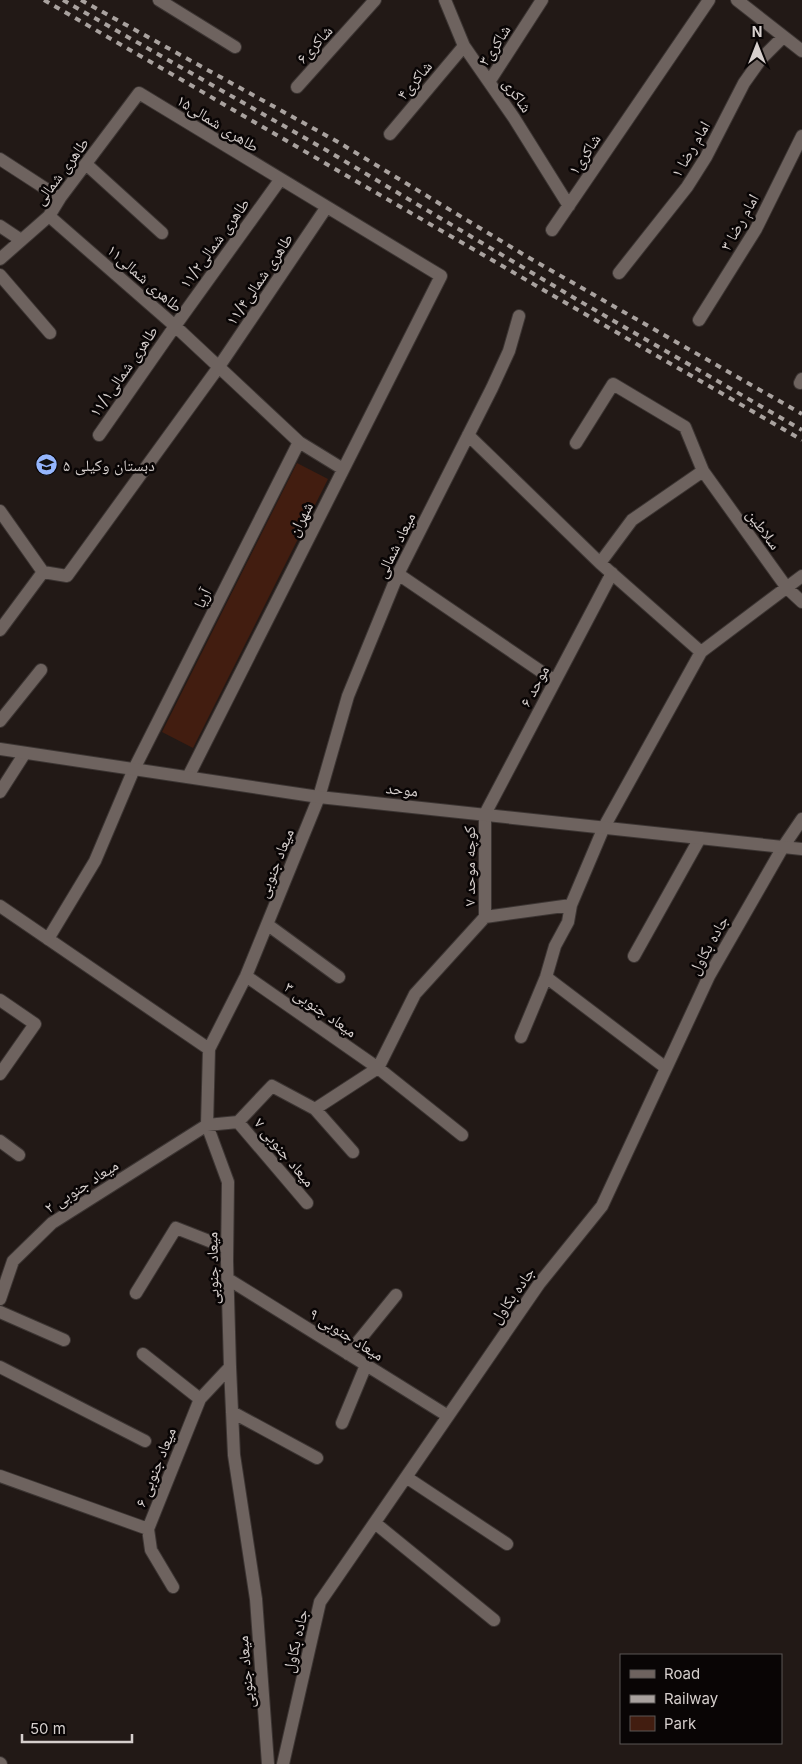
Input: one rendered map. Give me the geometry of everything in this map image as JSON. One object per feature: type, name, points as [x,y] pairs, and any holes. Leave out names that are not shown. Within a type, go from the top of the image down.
[{"type":"street","points":[[159,0],[180,6],[236,47]]},
{"type":"street","name":"شاکری۶","points":[[297,87],[374,0]]},
{"type":"street","name":"شاکری","points":[[445,0],[464,46],[514,118],[568,206]]},
{"type":"street","name":"شاکری۳","points":[[489,82],[542,0]]},
{"type":"street","name":"شاکری۱","points":[[552,230],[709,0]]},
{"type":"street","points":[[737,0],[802,51]]},
{"type":"street","name":"امام رضا ۱","points":[[619,273],[687,188],[706,157],[744,83],[761,59],[783,36]]},
{"type":"street","name":"شاکری۴","points":[[390,134],[464,46]]},
{"type":"street","name":"طاهری شمالی","points":[[0,259],[49,216],[60,198],[139,93]]},
{"type":"street","name":"طاهری شمالی۱۵","points":[[139,93],[441,276]]},
{"type":"street","name":"امام رضا ۳","points":[[699,320],[756,229],[802,136]]},
{"type":"street","points":[[0,159],[60,198]]},
{"type":"street","points":[[86,164],[162,233]]},
{"type":"street","name":"طاهری شمالی۱۱/۲","points":[[174,326],[280,180]]},
{"type":"street","name":"طاهری شمالی۱۱/۴","points":[[43,572],[67,576],[218,368],[326,208]]},
{"type":"street","name":"طاهری شمالی۱۱","points":[[49,216],[174,326],[299,442],[343,469]]},
{"type":"street","points":[[0,226],[21,240]]},
{"type":"street","points":[[0,275],[50,333]]},
{"type":"street","name":"شهران","points":[[188,777],[441,276]]},
{"type":"street","name":"میعاد شمالی","points":[[319,797],[348,696],[398,574],[509,351],[519,316]]},
{"type":"street","name":"طاهری شمالی۱۱/۱","points":[[99,435],[174,326]]},
{"type":"street","name":"سلاطین","points":[[576,443],[613,384],[685,427],[703,471],[786,588],[802,602]]},
{"type":"street","points":[[468,435],[600,563],[701,652]]},
{"type":"street","name":"آریا","points":[[48,938],[95,861],[134,769],[299,442]]},
{"type":"street","points":[[600,563],[632,520],[703,471]]},
{"type":"street","points":[[0,511],[43,572],[0,630]]},
{"type":"street","name":"موحد ۶","points":[[484,814],[612,573]]},
{"type":"street","points":[[398,574],[555,681]]},
{"type":"street","points":[[521,1036],[546,977],[555,946],[568,922],[571,905],[604,827],[701,652],[802,576]]},
{"type":"street","points":[[0,721],[40,670]]},
{"type":"street","name":"موحد","points":[[0,749],[319,797],[802,848]]},
{"type":"street","points":[[0,792],[25,753]]},
{"type":"street","name":"میعاد جنوبی","points":[[268,1764],[256,1599],[234,1455],[227,1248],[228,1182],[207,1125],[209,1049],[246,976],[319,797]]},
{"type":"street","name":"کوچه موحد ۷","points":[[484,814],[485,917]]},
{"type":"street","name":"جاده بکاول","points":[[283,1764],[320,1602],[540,1284],[602,1206],[709,976],[783,847],[802,819]]},
{"type":"street","points":[[634,956],[700,838]]},
{"type":"street","points":[[315,1109],[378,1068],[415,994],[485,917],[571,905]]},
{"type":"street","points":[[0,906],[209,1049]]},
{"type":"street","points":[[268,925],[339,977]]},
{"type":"street","name":"میعاد جنوبی ۳","points":[[246,976],[378,1068],[462,1135]]},
{"type":"street","points":[[546,977],[666,1068]]},
{"type":"street","points":[[0,1000],[35,1024],[0,1074]]},
{"type":"street","points":[[207,1125],[238,1122],[272,1086],[315,1109],[353,1152]]},
{"type":"street","name":"میعاد جنوبی ۷","points":[[238,1122],[307,1203]]},
{"type":"street","name":"میعاد جنوبی ۲","points":[[0,1299],[14,1261],[52,1223],[207,1125]]},
{"type":"street","points":[[0,1141],[19,1155]]},
{"type":"street","points":[[136,1293],[176,1228],[227,1248]]},
{"type":"street","name":"میعاد جنوبی ۹","points":[[228,1279],[448,1416]]},
{"type":"street","points":[[348,1354],[396,1295]]},
{"type":"street","points":[[0,1312],[64,1340]]},
{"type":"street","points":[[143,1354],[200,1399]]},
{"type":"street","points":[[342,1423],[366,1365]]},
{"type":"street","points":[[0,1367],[145,1441]]},
{"type":"street","name":"میعاد جنوبی ۶","points":[[173,1587],[151,1550],[148,1529],[200,1399],[230,1367]]},
{"type":"street","points":[[232,1412],[317,1458]]},
{"type":"street","points":[[0,1476],[148,1529]]},
{"type":"street","points":[[406,1478],[507,1544]]},
{"type":"street","points":[[375,1523],[494,1620]]},
{"type":"green space","points":[[297,463],[328,479],[193,748],[162,732]]},
{"type":"railway","points":[[44,0],[802,440]]},
{"type":"railway","points":[[63,0],[326,150],[576,299],[802,430]]},
{"type":"railway","points":[[81,0],[338,142],[526,256],[802,414]]},
{"type":"place","name":"دبستان وکیلی ۵","points":[[47,465]]}]
